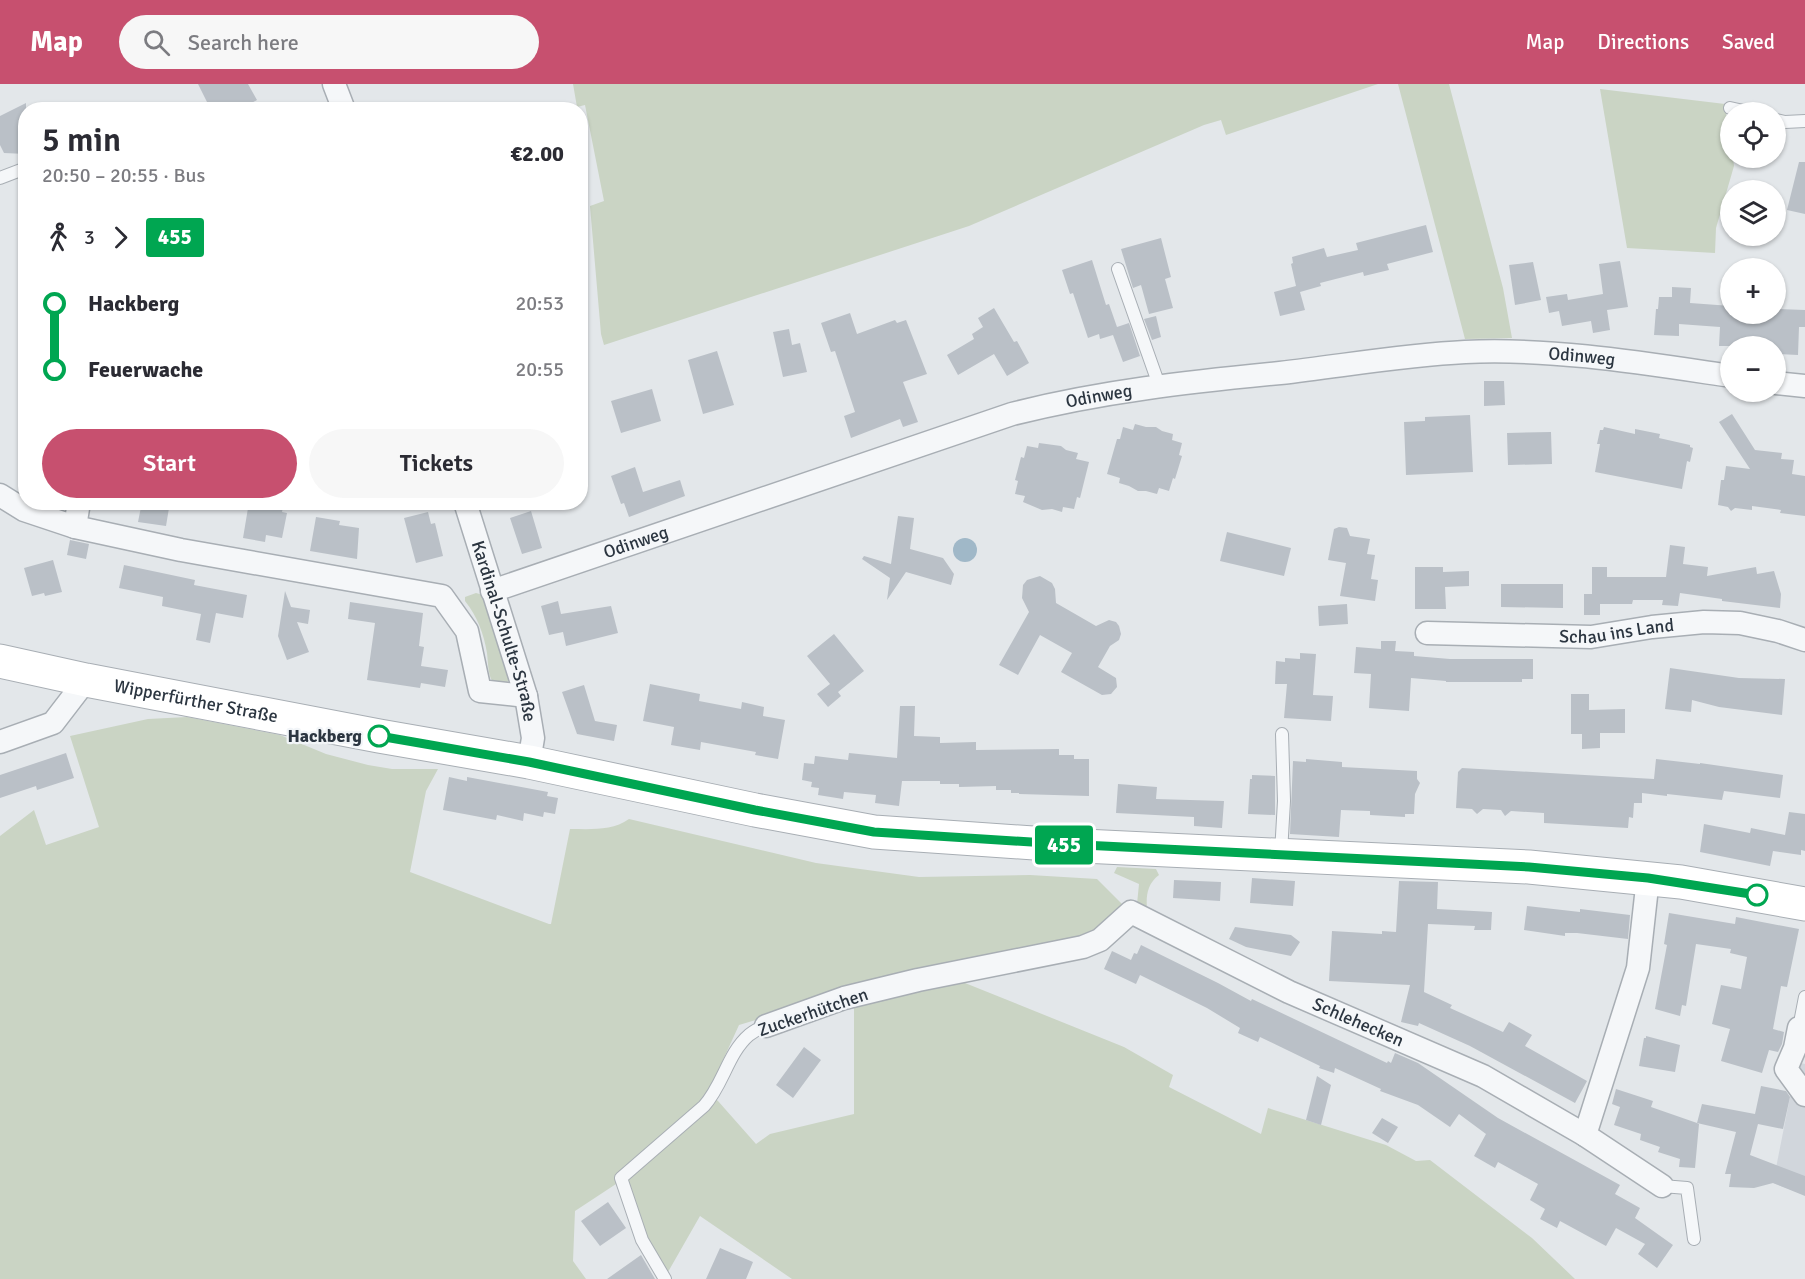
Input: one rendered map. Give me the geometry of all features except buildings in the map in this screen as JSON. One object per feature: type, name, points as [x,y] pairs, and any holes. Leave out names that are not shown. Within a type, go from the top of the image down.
[{"type":"main road","name":"Wipperfürther Straße","points":[[0,661],[86,680],[398,740],[529,762],[755,810],[874,832],[1062,844],[1529,867],[1648,878],[1805,904]]},
{"type":"street","points":[[334,84],[341,102]]},
{"type":"street","name":"Odinweg","points":[[492,591],[1012,414],[1063,401],[1159,385],[1466,352],[1537,353],[1624,360],[1720,374]]},
{"type":"street","points":[[1786,383],[1805,386]]},
{"type":"street","points":[[0,495],[18,506]]},
{"type":"street","points":[[24,510],[75,527],[182,550],[442,596],[467,631],[480,691],[526,696]]},
{"type":"street","points":[[75,527],[78,510]]},
{"type":"street","name":"Kardinal-Schulte-Straße","points":[[467,510],[526,696],[533,738],[529,762]]},
{"type":"street","name":"Schau ins Land","points":[[1427,633],[1591,637],[1652,627],[1704,622],[1740,623],[1778,631],[1805,640]]},
{"type":"street","points":[[0,742],[53,723],[86,680]]},
{"type":"street","points":[[1585,1135],[1638,968],[1648,878]]},
{"type":"street","name":"Schlehecken","points":[[1131,912],[1289,992],[1483,1076],[1585,1135],[1662,1186]]},
{"type":"street","name":"Zuckerhütchen","points":[[766,1026],[844,998],[918,980],[1083,947],[1100,940],[1131,912]]},
{"type":"street","points":[[1799,1028],[1795,1048],[1786,1070],[1805,1095]]},
{"type":"lane","points":[[1786,122],[1805,121]]},
{"type":"lane","points":[[0,178],[18,171]]},
{"type":"lane","points":[[1118,269],[1159,385]]},
{"type":"lane","points":[[1281,853],[1284,783],[1282,734]]},
{"type":"lane","points":[[1799,1028],[1805,997]]},
{"type":"lane","name":"Zuckerhütchen","points":[[665,1279],[642,1240],[621,1178],[704,1106],[738,1048],[750,1034],[766,1026]]},
{"type":"lane","points":[[1662,1186],[1687,1188],[1694,1239]]},
{"type":"shaded area","points":[[1797,1062],[1805,1064],[1805,1195],[1773,1183]]},
{"type":"green space","points":[[573,84],[1378,84],[1226,135],[1221,120],[1204,125],[969,226],[604,345],[601,334],[590,206],[604,201],[588,120],[588,102],[576,102]]},
{"type":"green space","points":[[1398,84],[1449,84],[1503,288],[1512,338],[1465,339]]},
{"type":"green space","points":[[1600,89],[1720,103],[1720,168],[1733,168],[1730,180],[1720,180],[1720,214],[1716,228],[1715,253],[1627,248]]},
{"type":"green space","points":[[476,593],[483,595],[509,674],[509,680],[504,686],[492,681],[482,632],[465,601],[465,597]]},
{"type":"green space","points":[[187,717],[280,735],[326,754],[368,765],[392,769],[438,769],[426,791],[410,872],[549,924],[551,924],[570,829],[616,826],[629,819],[816,863],[919,877],[1030,875],[1097,879],[1128,910],[1095,938],[835,996],[739,1025],[708,1093],[756,1144],[770,1134],[854,1114],[854,1001],[955,979],[1124,1047],[1173,1075],[1169,1087],[1261,1134],[1268,1108],[1386,1145],[1416,1161],[1430,1160],[1532,1238],[1575,1279],[792,1279],[700,1216],[664,1279],[638,1236],[616,1184],[575,1211],[573,1261],[586,1279],[0,1279],[0,836],[34,810],[46,845],[99,827],[70,736],[148,719]]},
{"type":"green space","points":[[1117,867],[1156,869],[1159,875],[1152,882],[1148,891],[1147,909],[1137,904],[1139,884],[1114,873]]},
{"type":"water","points":[[965,538],[974,541],[977,550],[974,559],[965,562],[956,559],[953,550],[956,541]]},
{"type":"bus line","name":"455","points":[[379,736],[529,762],[755,810],[874,832],[1062,844],[1529,867],[1681,882],[1757,895]]},
{"type":"place","name":"Hackberg","points":[[379,736]]}]
